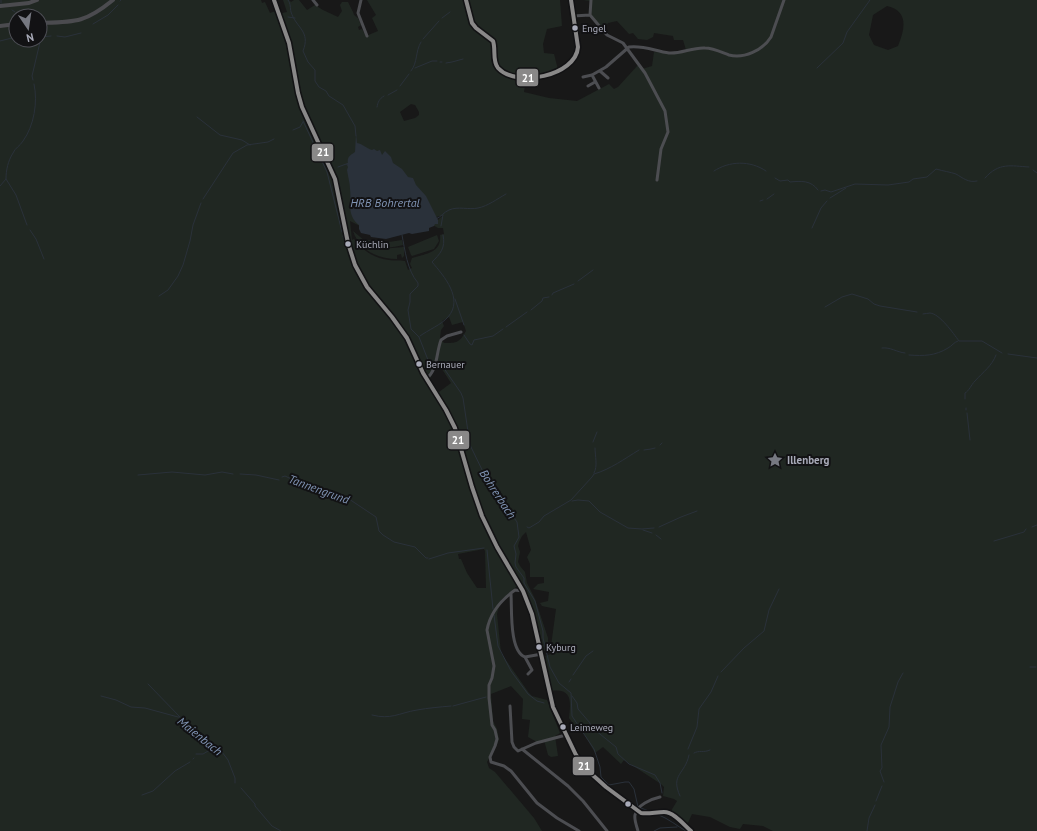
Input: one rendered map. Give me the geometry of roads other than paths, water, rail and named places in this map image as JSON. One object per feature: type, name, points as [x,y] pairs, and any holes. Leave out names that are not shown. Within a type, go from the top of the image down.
[{"type":"main road","points":[[0,6],[29,3],[37,0]]},
{"type":"main road","points":[[48,23],[82,20],[93,15],[113,0]]},
{"type":"main road","points":[[274,0],[284,24],[289,43],[302,107],[335,179],[348,243],[355,265],[367,287],[408,338],[426,379],[446,410],[455,428],[476,501],[485,525],[523,591],[532,614],[553,707],[576,756],[600,783],[638,810],[648,814],[663,812],[669,813],[691,831]]},
{"type":"street","points":[[313,0],[317,5]]},
{"type":"street","points":[[362,0],[358,13],[367,36]]},
{"type":"street","points":[[466,0],[469,16],[473,26],[493,41],[495,46],[496,64],[498,68],[511,76],[532,78],[548,75],[560,70],[572,62],[575,58],[578,48],[571,0]]},
{"type":"street","points":[[591,0],[590,15],[603,31],[623,43],[645,73],[662,104],[668,132],[661,149],[657,180]]},
{"type":"street","points":[[583,77],[600,71],[627,48],[633,46],[673,53],[706,48],[733,56],[751,53],[764,45],[771,36],[784,0]]},
{"type":"street","points":[[574,16],[590,15]]},
{"type":"street","points":[[600,71],[608,78]]},
{"type":"street","points":[[592,75],[599,88]]},
{"type":"street","points":[[588,86],[595,82]]},
{"type":"street","points":[[426,379],[430,376],[436,362],[440,343],[443,338],[461,332]]},
{"type":"street","points":[[523,591],[515,590],[491,615],[487,630],[494,666],[489,685],[489,698],[492,725],[497,739],[490,760],[491,762],[504,766],[511,771],[538,803],[556,818],[579,831]]},
{"type":"street","points":[[511,594],[512,627],[514,637],[520,654],[525,657],[532,670],[528,674]]},
{"type":"street","points":[[525,657],[542,654]]},
{"type":"street","points":[[510,706],[512,742],[518,751],[536,743],[566,735]]},
{"type":"street","points":[[522,749],[568,786],[584,801],[607,831]]},
{"type":"street","points":[[638,831],[635,817],[641,805],[652,798],[660,797]]},
{"type":"water","name":"HRB Bohrertal","points":[[356,134],[357,143],[372,150],[380,150],[382,155],[385,151],[391,157],[393,163],[402,169],[408,177],[413,178],[416,185],[426,196],[438,220],[438,224],[435,224],[429,228],[429,231],[412,234],[409,233],[386,239],[371,237],[370,235],[361,233],[359,225],[352,217],[351,213],[348,167],[345,165],[348,164],[349,157],[355,152]]},
{"type":"waterway","name":"Bohrerbach","points":[[288,0],[293,17],[304,34],[305,44],[303,51],[308,62],[315,70],[315,81],[319,87],[326,91],[329,96],[343,105],[355,126],[356,136]]},
{"type":"waterway","points":[[817,68],[843,43],[847,32],[870,0]]},
{"type":"waterway","points":[[93,24],[108,15],[118,5]]},
{"type":"waterway","points":[[442,18],[450,12]]},
{"type":"waterway","name":"Bohrerbach","points":[[288,17],[295,18]]},
{"type":"waterway","points":[[423,39],[439,21]]},
{"type":"waterway","points":[[57,36],[65,37],[81,33]]},
{"type":"waterway","points":[[0,41],[8,39]]},
{"type":"waterway","points":[[411,71],[415,64],[421,42]]},
{"type":"waterway","points":[[33,80],[32,76],[39,48]]},
{"type":"waterway","points":[[446,63],[463,59]]},
{"type":"waterway","points":[[415,68],[432,61],[437,61]]},
{"type":"waterway","points":[[400,86],[409,74]]},
{"type":"waterway","points":[[0,186],[6,179],[6,172],[11,156],[22,143],[30,128],[36,98],[34,84]]},
{"type":"waterway","points":[[388,95],[397,90]]},
{"type":"waterway","points":[[377,107],[379,101],[384,96]]},
{"type":"waterway","points":[[197,117],[220,135],[242,140],[250,145]]},
{"type":"waterway","points":[[303,121],[327,172],[342,232]]},
{"type":"waterway","points":[[293,130],[300,127],[303,122]]},
{"type":"waterway","points":[[203,199],[233,153],[247,145],[268,142],[274,139]]},
{"type":"waterway","points":[[338,167],[349,163]]},
{"type":"waterway","points":[[714,171],[726,165],[740,163],[760,167],[766,171]]},
{"type":"waterway","points":[[985,178],[995,169],[1000,167],[1029,167]]},
{"type":"waterway","points":[[821,191],[825,190],[831,192],[855,184],[888,185],[909,182],[913,179],[927,177],[936,169],[956,174],[968,181],[977,181]]},
{"type":"waterway","points":[[1033,170],[1037,173]]},
{"type":"waterway","points":[[775,178],[780,181],[802,181],[812,184],[818,190]]},
{"type":"waterway","points":[[6,179],[16,195],[27,225]]},
{"type":"waterway","points":[[830,198],[846,188]]},
{"type":"waterway","points":[[436,219],[452,209],[482,207],[506,194]]},
{"type":"waterway","points":[[767,199],[774,194]]},
{"type":"waterway","points":[[812,228],[821,208],[827,201]]},
{"type":"waterway","points":[[159,296],[168,290],[178,276],[183,265],[193,225],[201,203]]},
{"type":"waterway","points":[[441,226],[443,215]]},
{"type":"waterway","points":[[30,230],[36,239],[44,259]]},
{"type":"waterway","name":"Bohrerbach","points":[[402,235],[409,266],[418,283],[418,286],[410,294],[408,310],[411,329],[419,337],[428,360],[435,362]]},
{"type":"waterway","points":[[420,336],[445,320],[452,310],[454,303],[453,295],[447,281],[432,262],[443,247],[443,235]]},
{"type":"waterway","points":[[578,281],[593,270]]},
{"type":"waterway","points":[[552,295],[553,293],[574,284]]},
{"type":"waterway","points":[[825,307],[842,297],[852,294],[868,299],[874,304],[880,306],[917,312]]},
{"type":"waterway","points":[[531,310],[542,301],[543,298],[549,297]]},
{"type":"waterway","points":[[455,299],[464,325]]},
{"type":"waterway","points":[[506,327],[527,312]]},
{"type":"waterway","points":[[923,314],[934,314],[946,324],[959,341],[982,341],[1002,353]]},
{"type":"waterway","points":[[464,335],[472,345],[474,340],[493,336],[503,329]]},
{"type":"waterway","points":[[909,355],[934,354],[943,351],[958,341]]},
{"type":"waterway","points":[[882,348],[888,348],[905,353]]},
{"type":"waterway","points":[[1008,354],[1037,358]]},
{"type":"waterway","points":[[965,399],[965,393],[990,366],[996,355]]},
{"type":"waterway","name":"Bohrerbach","points":[[438,363],[441,364],[461,393],[470,445],[487,480],[517,522],[519,537],[514,546],[516,554],[516,567],[524,578],[524,583],[535,601],[550,667],[559,683],[571,693],[572,716],[594,749],[600,767],[601,777],[609,785],[629,782],[634,789],[638,807],[649,811]]},
{"type":"waterway","points":[[967,413],[970,440]]},
{"type":"waterway","points":[[593,442],[597,432]]},
{"type":"waterway","points":[[594,473],[596,464],[595,448]]},
{"type":"waterway","points":[[644,450],[655,448]]},
{"type":"waterway","points":[[527,527],[529,528],[539,522],[544,516],[571,500],[594,474],[612,467],[639,450]]},
{"type":"waterway","name":"Tannengrund","points":[[138,475],[172,472],[205,475],[222,472],[233,474]]},
{"type":"waterway","name":"Tannengrund","points":[[240,474],[256,475],[279,480]]},
{"type":"waterway","name":"Tannengrund","points":[[282,477],[285,476],[315,490],[349,499],[376,517],[379,531],[383,535],[394,542],[415,547],[426,558],[428,558]]},
{"type":"waterway","points":[[572,501],[589,501],[600,512],[628,528],[654,528]]},
{"type":"waterway","points":[[659,527],[697,511]]},
{"type":"waterway","points":[[1032,527],[1037,525]]},
{"type":"waterway","points":[[994,541],[1024,532],[1026,529]]},
{"type":"waterway","points":[[643,530],[652,533]]},
{"type":"waterway","points":[[656,535],[661,539]]},
{"type":"waterway","name":"Tannengrund","points":[[429,559],[448,553],[484,548]]},
{"type":"waterway","name":"Tannengrund","points":[[487,550],[493,609]]},
{"type":"waterway","points":[[721,672],[744,648],[764,631],[769,610],[779,589]]},
{"type":"waterway","name":"Tannengrund","points":[[494,615],[498,646],[511,671],[528,694],[537,701],[544,703]]},
{"type":"waterway","points":[[573,675],[586,656],[593,651]]},
{"type":"waterway","points":[[1030,667],[1036,667]]},
{"type":"waterway","points":[[884,782],[880,771],[882,768],[881,745],[889,727],[890,707],[898,682],[903,673]]},
{"type":"waterway","points":[[688,749],[697,727],[699,709],[711,692],[718,676]]},
{"type":"waterway","points":[[148,684],[180,717]]},
{"type":"waterway","name":"Maienbach","points":[[101,696],[116,700],[131,707],[145,708],[180,717],[222,752],[228,760],[235,778],[235,783]]},
{"type":"waterway","points":[[572,696],[577,703],[578,709],[590,723],[590,726],[616,747],[618,754],[629,764],[655,775],[660,783],[662,793]]},
{"type":"waterway","points":[[453,706],[486,697]]},
{"type":"waterway","points":[[372,715],[385,717],[417,710],[451,706]]},
{"type":"waterway","points":[[196,754],[203,754],[215,747]]},
{"type":"waterway","points":[[694,753],[710,750]]},
{"type":"waterway","points":[[680,796],[677,789],[677,779],[687,762],[689,755]]},
{"type":"waterway","points":[[142,795],[153,791],[175,771],[190,762]]},
{"type":"waterway","points":[[876,801],[882,786]]},
{"type":"waterway","name":"Maienbach","points":[[241,788],[272,826],[281,831]]},
{"type":"waterway","points":[[867,831],[869,818],[875,805]]},
{"type":"waterway","name":"Bohrerbach","points":[[659,815],[686,831]]},
{"type":"waterway","name":"Maienbach","points":[[654,831],[660,828],[677,827]]},
{"type":"place","name":"Engel","points":[[575,28]]},
{"type":"place","name":"Küchlin","points":[[348,244]]},
{"type":"place","name":"Bernauer","points":[[419,364]]},
{"type":"place","name":"Illenberg","points":[[775,460]]},
{"type":"place","name":"Kyburg","points":[[539,647]]},
{"type":"place","name":"Leimeweg","points":[[563,727]]}]
